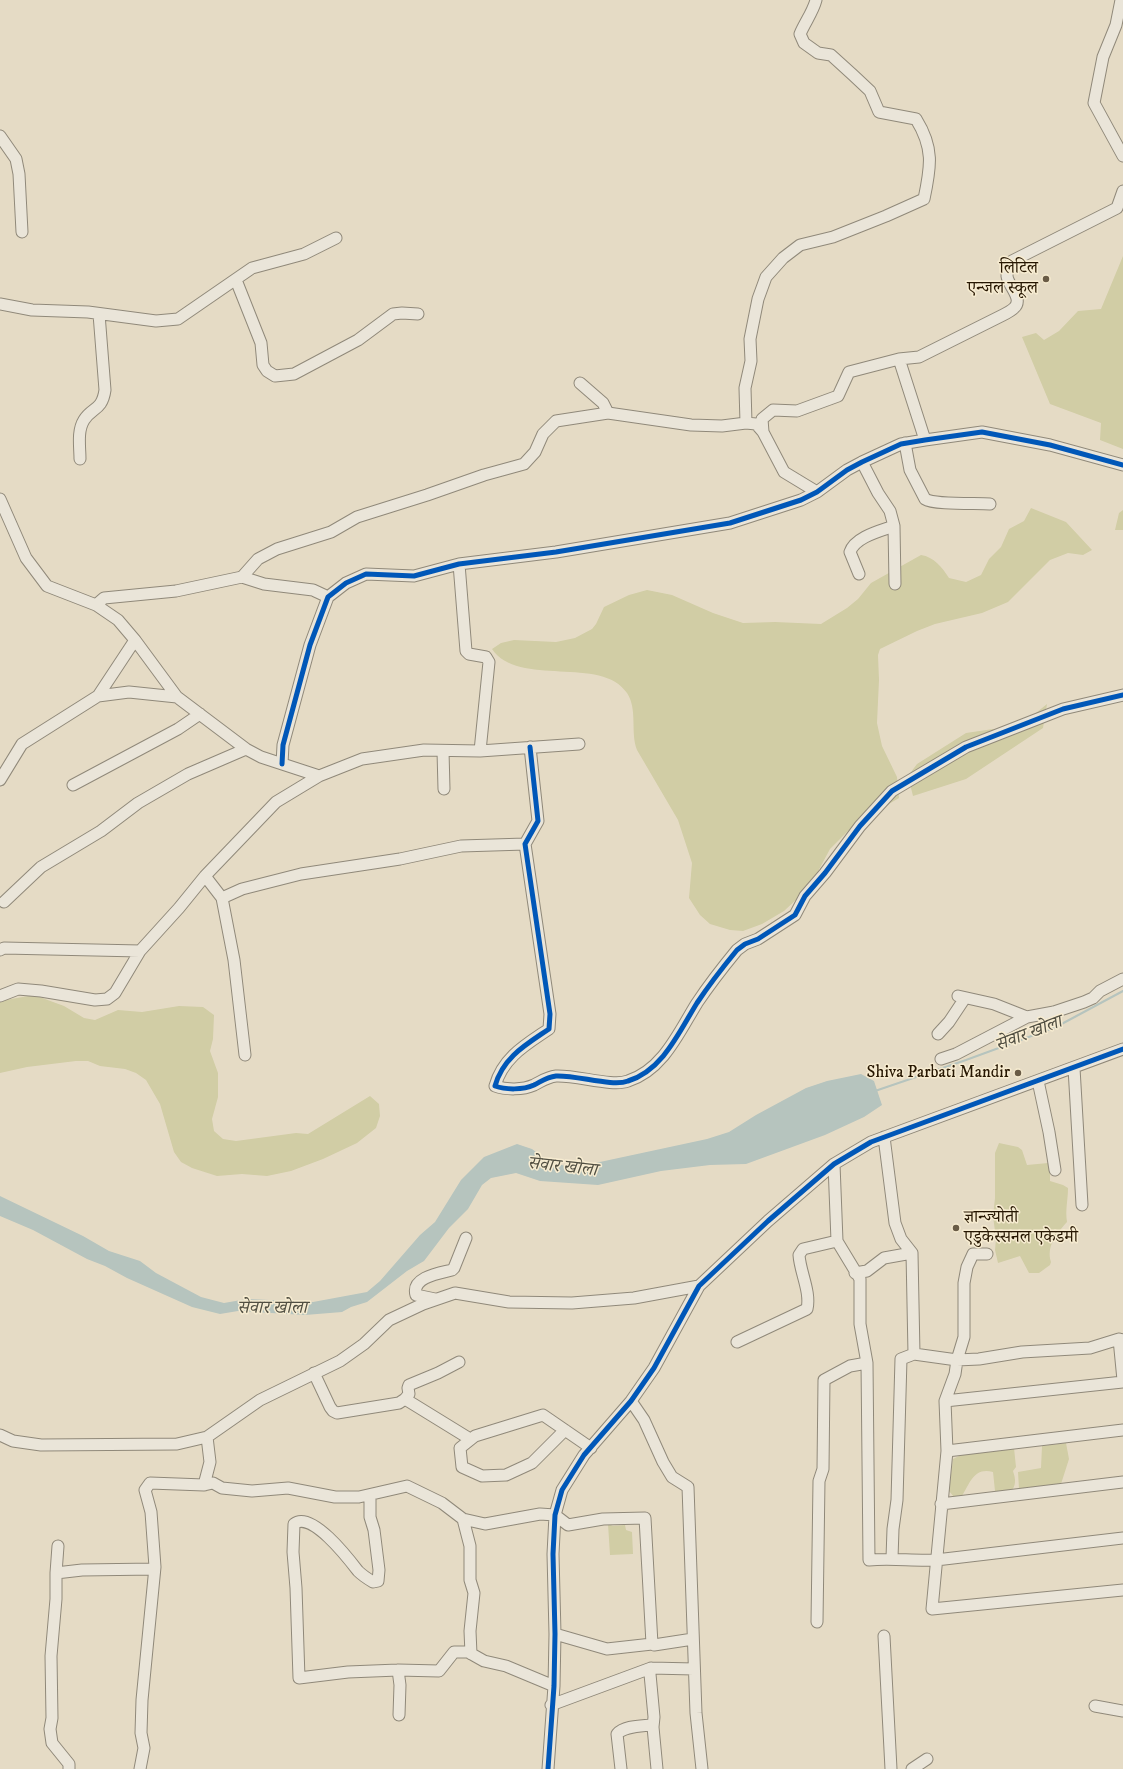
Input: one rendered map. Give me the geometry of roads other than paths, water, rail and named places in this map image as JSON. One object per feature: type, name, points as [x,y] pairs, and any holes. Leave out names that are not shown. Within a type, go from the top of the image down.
[{"type":"street","points":[[746,422],[745,388],[751,361],[750,339],[758,299],[766,277],[783,258],[800,245],[832,237],[886,216],[924,199],[930,168],[930,149],[924,132],[916,119],[879,112],[870,91],[853,75],[831,55],[818,53],[804,43],[800,34],[805,22],[813,11],[816,0]]},
{"type":"street","points":[[1121,0],[1116,25],[1103,57],[1094,102],[1123,156]]},
{"type":"street","points":[[0,136],[16,159],[19,174],[22,232]]},
{"type":"street","points":[[763,432],[762,419],[773,410],[797,411],[838,396],[850,372],[899,359],[919,357],[1015,308],[1018,302],[1007,277],[1008,268],[1012,261],[1117,208],[1123,191]]},
{"type":"street","points":[[0,304],[32,310],[99,314],[156,321],[178,319],[252,268],[304,254],[336,238]]},
{"type":"street","points":[[236,280],[261,343],[264,365],[267,371],[275,376],[294,374],[358,340],[394,314],[418,314]]},
{"type":"street","points":[[80,459],[81,428],[84,419],[97,409],[104,400],[105,390],[99,314]]},
{"type":"street","points":[[899,359],[925,440]]},
{"type":"street","points":[[580,383],[603,403],[608,413]]},
{"type":"street","points":[[242,577],[258,559],[277,549],[331,532],[357,517],[484,475],[524,464],[535,452],[543,434],[556,422],[608,413],[691,425],[722,426],[746,422],[756,424],[763,432],[784,472],[817,492]]},
{"type":"street","points":[[282,764],[283,745],[310,645],[328,597],[346,583],[366,574],[414,576],[459,564],[556,552],[730,523],[801,500],[817,492],[846,470],[904,443],[982,432],[1050,445],[1123,465]]},
{"type":"street","points":[[904,443],[910,470],[925,499],[928,501],[938,502],[990,504]]},
{"type":"street","points":[[862,462],[890,512],[894,526],[895,584]]},
{"type":"street","points":[[0,499],[5,523],[26,558],[47,586],[96,605],[118,620],[135,640],[177,697],[246,749],[282,764],[319,776]]},
{"type":"street","points":[[859,574],[850,552],[851,548],[856,543],[869,536],[894,526]]},
{"type":"street","points":[[459,564],[466,651],[468,654],[486,657],[489,662],[480,751]]},
{"type":"street","points":[[96,605],[104,598],[176,591],[242,577],[264,584],[313,590],[328,597]]},
{"type":"street","points":[[0,780],[22,744],[98,696],[135,640]]},
{"type":"street","points":[[98,696],[129,692],[177,697]]},
{"type":"street","points":[[530,747],[538,821],[525,844],[550,1014],[549,1029],[514,1053],[497,1080],[496,1086],[503,1088],[525,1088],[547,1078],[557,1076],[586,1078],[616,1083],[629,1081],[647,1071],[671,1047],[698,1002],[737,950],[745,944],[758,939],[795,915],[805,896],[826,873],[860,826],[892,791],[966,747],[1063,709],[1123,695]]},
{"type":"street","points":[[73,785],[178,729],[200,714]]},
{"type":"street","points":[[0,996],[18,989],[41,991],[95,1000],[107,1000],[115,993],[140,951],[179,908],[205,876],[276,802],[319,776],[362,759],[424,750],[480,751],[579,744]]},
{"type":"street","points":[[4,902],[41,866],[101,831],[138,803],[188,774],[246,749]]},
{"type":"street","points":[[443,750],[444,789]]},
{"type":"street","points":[[222,898],[242,889],[301,874],[400,859],[461,846],[525,844]]},
{"type":"street","points":[[205,876],[222,898],[234,960],[246,1055]]},
{"type":"street","points":[[0,950],[4,948],[140,951]]},
{"type":"street","points":[[941,1059],[956,1054],[1027,1017],[1054,1012],[1084,1002],[1093,998],[1100,991],[1123,979]]},
{"type":"street","points":[[938,1034],[949,1022],[961,997],[994,1004],[1027,1017]]},
{"type":"street","points":[[548,1769],[551,1705],[554,1686],[555,1634],[553,1554],[555,1515],[562,1490],[584,1455],[631,1401],[654,1368],[699,1286],[768,1221],[834,1164],[871,1142],[1074,1068],[1123,1048]]},
{"type":"street","points":[[1074,1068],[1082,1205]]},
{"type":"street","points":[[1038,1081],[1049,1132],[1055,1170]]},
{"type":"street","points":[[884,1138],[895,1223],[901,1239],[912,1252],[914,1354]]},
{"type":"street","points":[[834,1164],[837,1241],[860,1279],[860,1324],[867,1363],[869,1560],[892,1558],[909,1561],[936,1560],[1123,1538]]},
{"type":"street","points":[[436,1299],[418,1296],[415,1290],[422,1280],[454,1268],[466,1238]]},
{"type":"street","points":[[738,1342],[806,1309],[808,1302],[799,1267],[799,1255],[803,1249],[837,1241]]},
{"type":"street","points":[[855,1273],[867,1271],[884,1258],[912,1252]]},
{"type":"street","points":[[987,1254],[973,1254],[966,1267],[964,1283],[964,1337],[957,1360],[955,1374],[945,1401],[946,1451],[932,1609],[1123,1590]]},
{"type":"street","points":[[0,1435],[13,1441],[41,1445],[177,1444],[207,1437],[260,1400],[340,1361],[364,1344],[389,1320],[436,1299],[455,1293],[508,1302],[572,1303],[634,1298],[699,1286]]},
{"type":"street","points":[[892,1558],[893,1529],[897,1500],[901,1359],[914,1354],[957,1360],[979,1359],[1022,1352],[1090,1348],[1121,1339],[1123,1381],[945,1401]]},
{"type":"street","points":[[314,1373],[330,1407],[333,1411],[338,1413],[399,1403],[409,1394],[409,1385],[438,1373],[459,1362]]},
{"type":"street","points":[[817,1622],[820,1481],[823,1469],[824,1380],[850,1366],[867,1363]]},
{"type":"street","points":[[405,1399],[470,1439]]},
{"type":"street","points":[[631,1401],[644,1420],[663,1462],[672,1476],[688,1487],[696,1713],[702,1769]]},
{"type":"street","points":[[565,1430],[532,1463],[506,1475],[482,1476],[462,1467],[460,1448],[470,1439],[475,1436],[542,1415],[565,1430],[591,1448]]},
{"type":"street","points":[[946,1451],[1123,1430]]},
{"type":"street","points":[[204,1485],[210,1462],[207,1437]]},
{"type":"street","points":[[941,1504],[1123,1482]]},
{"type":"street","points":[[140,1769],[144,1748],[141,1733],[142,1700],[154,1569],[151,1512],[145,1490],[150,1483],[204,1485],[213,1483],[222,1488],[252,1491],[288,1488],[336,1497],[359,1497],[407,1486],[442,1503],[463,1519],[485,1524],[540,1514],[555,1515],[568,1525],[603,1519],[645,1518],[652,1644]]},
{"type":"street","points":[[370,1495],[370,1517],[374,1530],[379,1570],[378,1581],[373,1582],[364,1576],[343,1552],[315,1526],[303,1521],[298,1521],[294,1524],[293,1552],[296,1588],[299,1678],[348,1672],[398,1670],[439,1671],[454,1652],[471,1654],[484,1661],[506,1666],[554,1686]]},
{"type":"street","points":[[463,1519],[470,1546],[470,1580],[474,1593],[470,1631],[471,1654]]},
{"type":"street","points":[[58,1546],[56,1599],[51,1656],[52,1718],[50,1729],[52,1743],[71,1768]]},
{"type":"street","points":[[56,1573],[82,1570],[154,1569]]},
{"type":"street","points":[[555,1634],[607,1649],[654,1645],[693,1639]]},
{"type":"street","points":[[884,1636],[890,1769]]},
{"type":"street","points":[[551,1705],[651,1668],[694,1669]]},
{"type":"street","points":[[651,1668],[650,1680],[657,1769]]},
{"type":"street","points":[[398,1670],[400,1685],[399,1715]]},
{"type":"street","points":[[1095,1706],[1123,1711]]},
{"type":"street","points":[[621,1769],[617,1734],[626,1728],[650,1725],[654,1727]]},
{"type":"street","points":[[912,1769],[927,1760]]},
{"type":"water","points":[[861,1074],[874,1081],[882,1105],[864,1117],[825,1135],[746,1164],[710,1165],[661,1171],[598,1185],[540,1181],[516,1173],[491,1178],[482,1185],[468,1209],[449,1228],[424,1261],[407,1271],[367,1302],[351,1307],[342,1312],[305,1315],[238,1311],[220,1314],[192,1307],[127,1278],[105,1266],[87,1259],[33,1230],[0,1216],[0,1196],[83,1236],[109,1251],[140,1261],[156,1273],[201,1297],[224,1303],[247,1299],[313,1302],[367,1292],[380,1281],[420,1235],[435,1222],[461,1180],[484,1157],[517,1144],[532,1149],[548,1161],[572,1168],[707,1139],[729,1132],[756,1115],[806,1088],[827,1081]]},
{"type":"waterway","name":"सेवार खोला","points":[[875,1091],[1056,1027],[1123,991]]},
{"type":"place","name":"लिटिल एन्जल स्कूल","points":[[1046,279]]},
{"type":"place","name":"Shiva Parbati Mandir","points":[[1018,1073]]},
{"type":"place","name":"ज्ञान्ज्योती एडुकेस्सनल एकेडमी","points":[[956,1228]]}]
